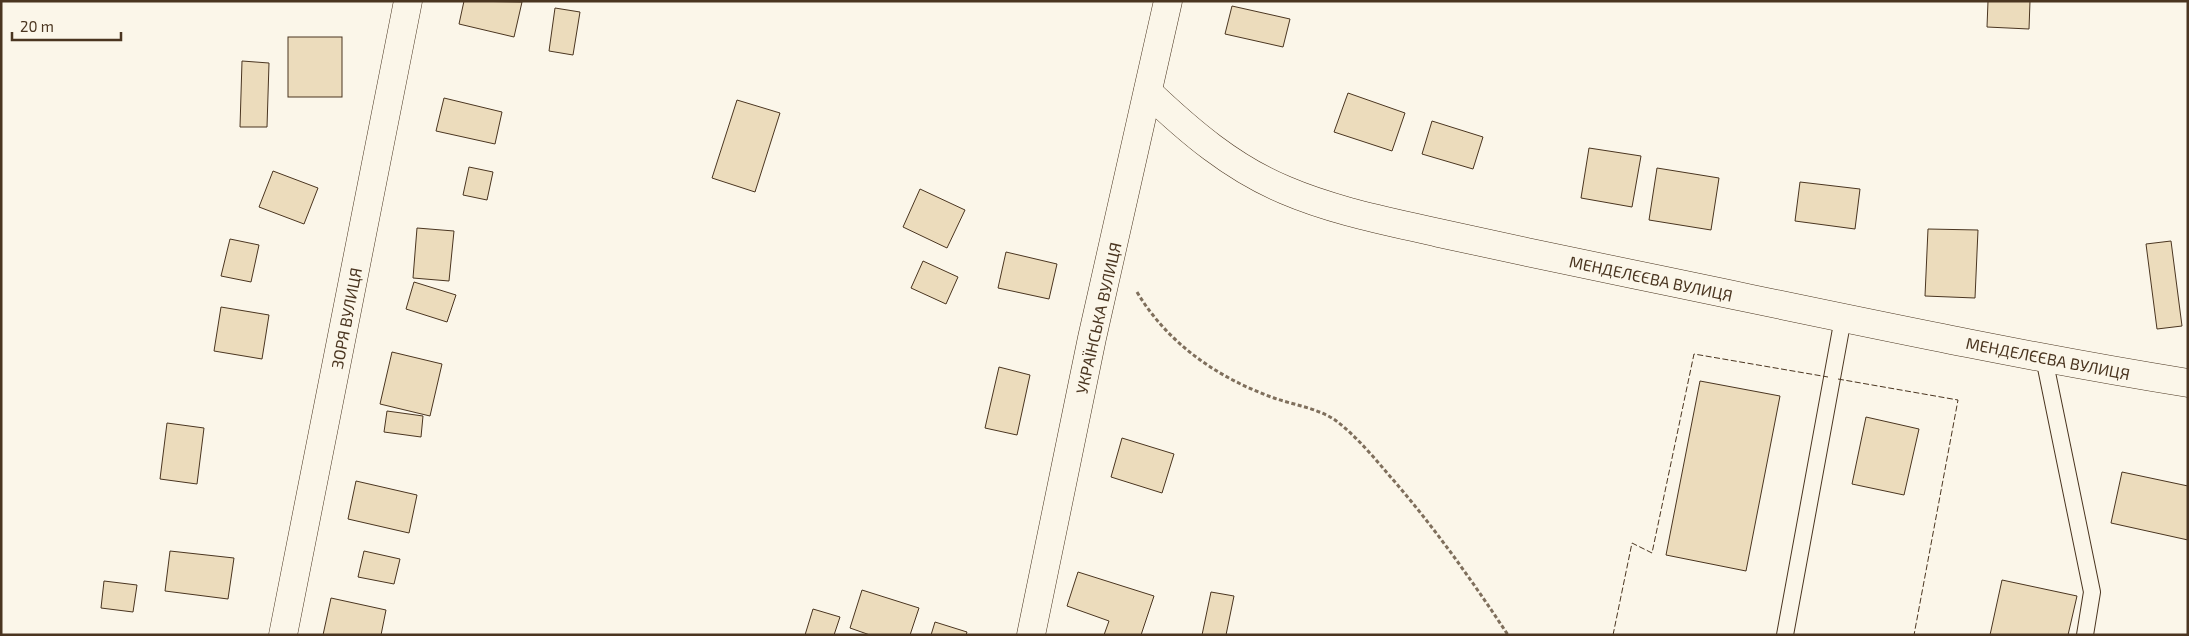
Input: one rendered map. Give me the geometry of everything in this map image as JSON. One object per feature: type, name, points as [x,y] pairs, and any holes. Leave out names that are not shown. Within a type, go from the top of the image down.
[{"type":"street","name":"ЗОРЯ ВУЛИЦЯ","points":[[283,635],[408,1]]},
{"type":"street","name":"УКРАЇНСЬКА ВУЛИЦЯ","points":[[1031,635],[1062,480],[1168,1]]},
{"type":"street","name":"МЕНДЕЛЄЄВА ВУЛИЦЯ","points":[[1148,92],[1199,139],[1241,168],[1284,190],[1331,207],[1524,252],[1843,318],[2044,358],[2188,383]]},
{"type":"lane","points":[[1784,635],[1843,318]]},
{"type":"lane","points":[[2044,358],[2092,592],[2085,635]]},
{"type":"path","points":[[1113,252],[1147,309],[1169,335],[1194,357],[1223,376],[1249,389],[1327,416],[1362,444],[1431,526],[1471,580],[1508,635]]},
{"type":"building","points":[[464,1],[522,2],[514,37],[459,24]]},
{"type":"building","points":[[1988,1],[2030,1],[2029,29],[1987,27]]},
{"type":"building","points":[[1232,6],[1290,19],[1283,47],[1225,34]]},
{"type":"building","points":[[555,8],[580,12],[573,55],[549,51]]},
{"type":"building","points":[[288,37],[342,37],[342,97],[288,97]]},
{"type":"building","points":[[242,61],[269,63],[267,127],[240,127]]},
{"type":"building","points":[[1348,93],[1405,113],[1392,151],[1334,132]]},
{"type":"building","points":[[444,98],[502,112],[495,144],[436,131]]},
{"type":"building","points":[[737,100],[780,113],[755,192],[712,178]]},
{"type":"building","points":[[1432,121],[1483,137],[1473,169],[1422,154]]},
{"type":"building","points":[[1589,148],[1641,156],[1632,207],[1581,198]]},
{"type":"building","points":[[469,167],[493,172],[487,200],[463,195]]},
{"type":"building","points":[[1657,168],[1719,178],[1711,230],[1649,220]]},
{"type":"building","points":[[273,171],[318,188],[304,224],[259,207]]},
{"type":"building","points":[[1800,182],[1860,189],[1855,229],[1795,221]]},
{"type":"building","points":[[920,189],[965,210],[947,248],[903,227]]},
{"type":"building","points":[[417,228],[454,231],[449,281],[413,278]]},
{"type":"building","points":[[1928,229],[1978,230],[1975,298],[1925,296]]},
{"type":"building","points":[[230,239],[259,245],[251,282],[221,276]]},
{"type":"building","points":[[2171,241],[2182,326],[2157,329],[2146,244]]},
{"type":"building","points":[[1006,252],[1057,264],[1049,299],[998,288]]},
{"type":"building","points":[[923,261],[958,277],[946,304],[911,288]]},
{"type":"building","points":[[414,282],[456,295],[447,322],[406,309]]},
{"type":"building","points":[[221,307],[269,315],[262,359],[214,351]]},
{"type":"building","points":[[392,352],[442,364],[430,416],[380,404]]},
{"type":"building","points":[[999,367],[1030,375],[1017,435],[985,428]]},
{"type":"building","points":[[1700,381],[1780,396],[1746,571],[1666,555]]},
{"type":"building","points":[[387,411],[423,416],[421,437],[384,432]]},
{"type":"building","points":[[1866,417],[1919,429],[1904,495],[1852,484]]},
{"type":"building","points":[[167,423],[204,428],[197,484],[160,479]]},
{"type":"building","points":[[1122,438],[1174,454],[1162,493],[1111,477]]},
{"type":"building","points":[[2122,472],[2188,486],[2188,540],[2111,523]]},
{"type":"building","points":[[356,481],[417,495],[409,533],[348,519]]},
{"type":"building","points":[[170,551],[234,558],[228,599],[165,591]]},
{"type":"building","points":[[364,551],[400,559],[394,584],[358,577]]},
{"type":"building","points":[[1078,572],[1154,596],[1141,635],[1104,635],[1109,621],[1067,606]]},
{"type":"building","points":[[2002,580],[2077,596],[2068,635],[1990,635]]},
{"type":"building","points":[[104,581],[137,585],[133,612],[101,608]]},
{"type":"building","points":[[862,590],[919,608],[910,635],[870,635],[850,628]]},
{"type":"building","points":[[1211,592],[1234,596],[1226,635],[1202,635]]},
{"type":"building","points":[[331,598],[386,610],[381,635],[323,635]]},
{"type":"building","points":[[813,609],[840,617],[834,635],[805,635]]},
{"type":"building","points":[[935,622],[967,632],[966,635],[931,635]]},
{"type":"fence","points":[[1613,635],[1632,543],[1652,553],[1694,354],[1828,377]]},
{"type":"fence","points":[[1838,379],[1958,400],[1914,635]]}]
